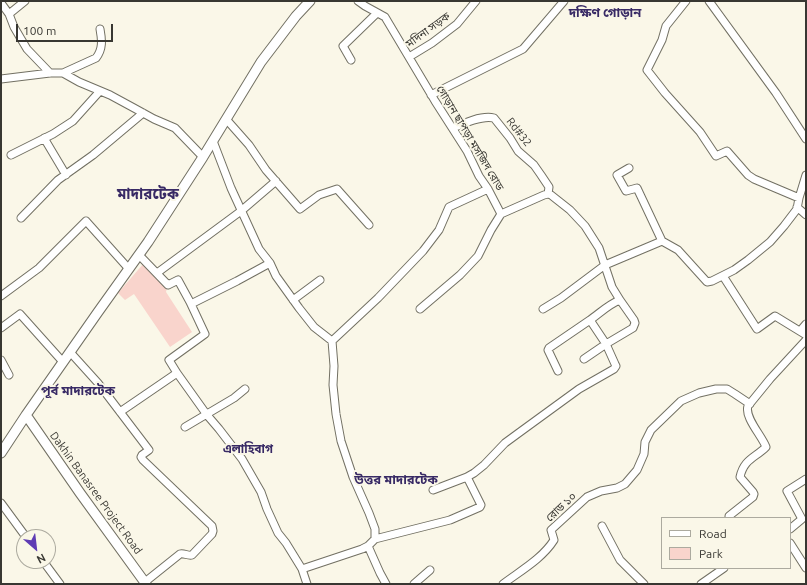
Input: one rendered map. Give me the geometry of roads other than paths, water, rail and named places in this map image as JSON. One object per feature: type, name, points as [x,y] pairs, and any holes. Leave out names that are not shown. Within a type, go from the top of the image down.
[{"type":"street","points":[[10,14],[25,1]]},
{"type":"street","points":[[2,451],[148,242],[203,157],[261,62],[296,16],[310,1]]},
{"type":"street","name":"গোড়ান ছাপড়া মসজিদ রোড","points":[[358,1],[385,17],[431,95],[467,151],[500,214]]},
{"type":"street","name":"মদিনা সড়ক","points":[[409,57],[432,43],[457,24],[476,1]]},
{"type":"street","points":[[431,95],[522,49],[564,1]]},
{"type":"street","points":[[686,1],[666,26],[662,40],[647,70],[665,93],[700,132],[716,156],[727,151],[748,175],[754,179],[798,198]]},
{"type":"street","points":[[708,1],[776,93],[806,139]]},
{"type":"street","points":[[1,3],[10,14],[14,27],[27,49],[50,73]]},
{"type":"street","points":[[351,60],[343,46],[377,13]]},
{"type":"street","points":[[1,79],[50,73],[64,73],[96,58],[99,55],[102,40],[100,29]]},
{"type":"street","points":[[64,73],[79,82],[110,95],[154,119],[175,128],[203,157]]},
{"type":"street","points":[[11,154],[53,134],[72,121],[100,91]]},
{"type":"street","points":[[21,218],[58,180],[93,155],[144,113]]},
{"type":"street","name":"Rd#32","points":[[453,128],[471,120],[494,118],[518,151],[534,165],[549,187],[548,194]]},
{"type":"street","points":[[226,119],[249,145],[266,170],[300,209],[319,195],[337,189],[369,225]]},
{"type":"street","points":[[44,138],[66,175]]},
{"type":"street","points":[[213,141],[231,188],[259,249],[270,263],[276,276],[314,327],[332,341],[334,366],[333,386],[341,441],[353,477],[375,529],[375,540]]},
{"type":"street","points":[[629,168],[617,175],[626,191],[637,188],[662,241],[678,250],[707,282],[734,270],[770,242],[784,226],[797,207],[798,198],[806,175]]},
{"type":"street","points":[[157,273],[241,211],[276,181]]},
{"type":"street","points":[[332,341],[378,298],[423,251],[439,230],[449,207],[488,189]]},
{"type":"street","points":[[420,309],[478,256],[500,214],[548,194],[570,210],[586,226],[599,248],[612,287],[635,323],[630,330],[584,359]]},
{"type":"street","points":[[797,207],[806,215]]},
{"type":"street","points":[[1,296],[39,268],[86,222],[129,269]]},
{"type":"street","points":[[543,309],[561,298],[605,265],[662,241]]},
{"type":"street","points":[[139,255],[168,285],[178,280],[191,304],[205,334],[169,360],[207,415],[242,459],[261,492],[266,508],[278,533],[302,569],[307,584]]},
{"type":"street","points":[[191,304],[270,263]]},
{"type":"street","points":[[723,276],[757,329],[775,316],[803,333],[806,324]]},
{"type":"street","points":[[293,300],[320,280]]},
{"type":"street","points":[[558,372],[548,350],[549,348],[602,310],[620,300]]},
{"type":"street","points":[[1,328],[20,314],[63,362]]},
{"type":"street","points":[[433,490],[474,473],[484,465],[505,443],[579,389],[614,369],[616,364],[606,344],[590,320]]},
{"type":"street","points":[[728,517],[753,497],[753,492],[740,477],[741,473],[746,463],[766,446],[749,418],[747,410],[770,379],[806,340]]},
{"type":"street","points":[[70,352],[98,383],[148,450],[142,455],[141,457],[143,460],[212,526],[212,534],[192,555],[190,556],[183,553],[180,554],[146,583]]},
{"type":"street","points":[[1,360],[9,375]]},
{"type":"street","points":[[120,412],[177,373]]},
{"type":"street","points":[[185,427],[234,398],[245,389]]},
{"type":"street","name":"রোড ১০","points":[[503,584],[535,560],[550,546],[554,540],[551,530],[587,497],[601,491],[618,488],[625,484],[637,470],[644,454],[645,442],[651,430],[681,402],[699,393],[716,389],[727,389],[750,404]]},
{"type":"street","name":"Dakhin Banasree Project Road","points":[[26,415],[80,493],[146,583]]},
{"type":"street","points":[[302,569],[362,549],[375,540],[450,520],[480,507],[481,505],[467,477]]},
{"type":"street","points":[[791,528],[802,519],[788,491],[806,479]]},
{"type":"street","points":[[1,503],[20,529]]},
{"type":"street","points":[[602,526],[620,560],[644,584]]},
{"type":"street","points":[[791,545],[806,568]]},
{"type":"street","points":[[368,546],[386,584]]},
{"type":"street","points":[[49,569],[60,584]]},
{"type":"street","points":[[701,584],[723,569]]},
{"type":"street","points":[[414,584],[430,570]]},
{"type":"district","name":"দক্ষিণ গোড়ান","points":[[605,13]]},
{"type":"district","name":"মাদারটেক","points":[[148,194]]},
{"type":"district","name":"পূর্ব মাদারটেক","points":[[78,391]]},
{"type":"district","name":"এলাহিবাগ","points":[[248,449]]},
{"type":"district","name":"উত্তর মাদারটেক","points":[[396,480]]}]
